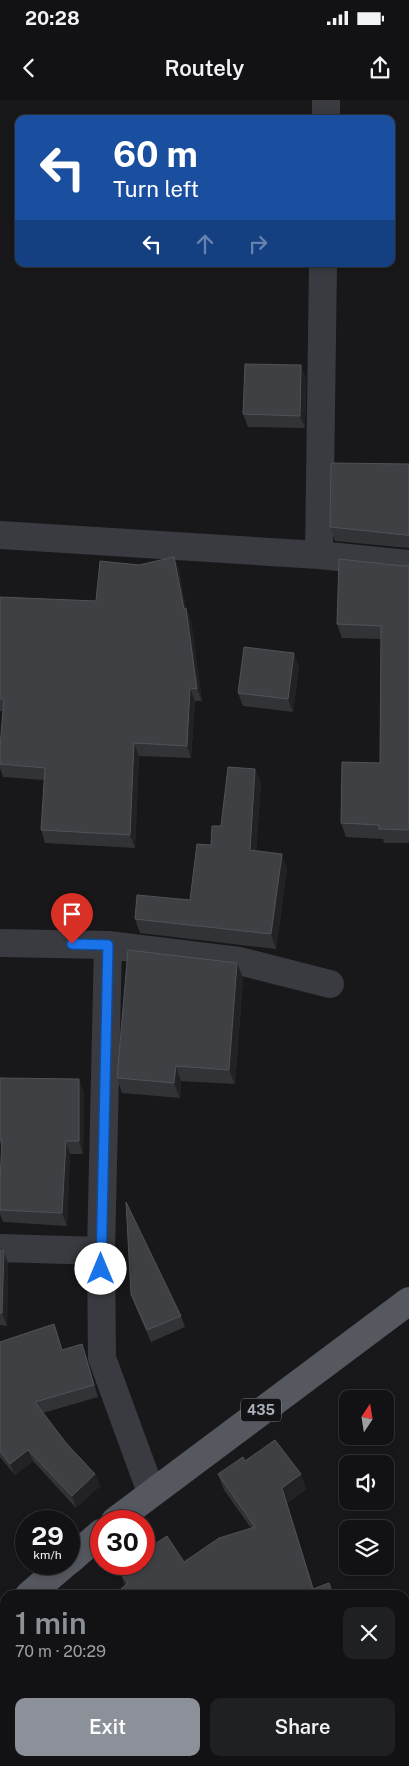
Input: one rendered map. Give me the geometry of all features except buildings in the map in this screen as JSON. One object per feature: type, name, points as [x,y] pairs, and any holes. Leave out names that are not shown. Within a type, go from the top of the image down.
[{"type":"main road","name":"435","points":[[129,1510],[409,1301]]},
{"type":"main road","points":[[80,1551],[90,1543]]},
{"type":"main road","points":[[35,1590],[52,1575]]},
{"type":"street","points":[[326,100],[326,115]]},
{"type":"street","points":[[318,556],[324,267]]},
{"type":"street","points":[[0,535],[318,556],[409,564]]},
{"type":"street","points":[[0,943],[108,945],[239,961],[330,984]]},
{"type":"street","points":[[108,945],[101,1251],[102,1358],[151,1492]]},
{"type":"street","points":[[0,1248],[101,1251]]},
{"type":"route","points":[[72,944],[108,945],[101,1269]]}]
